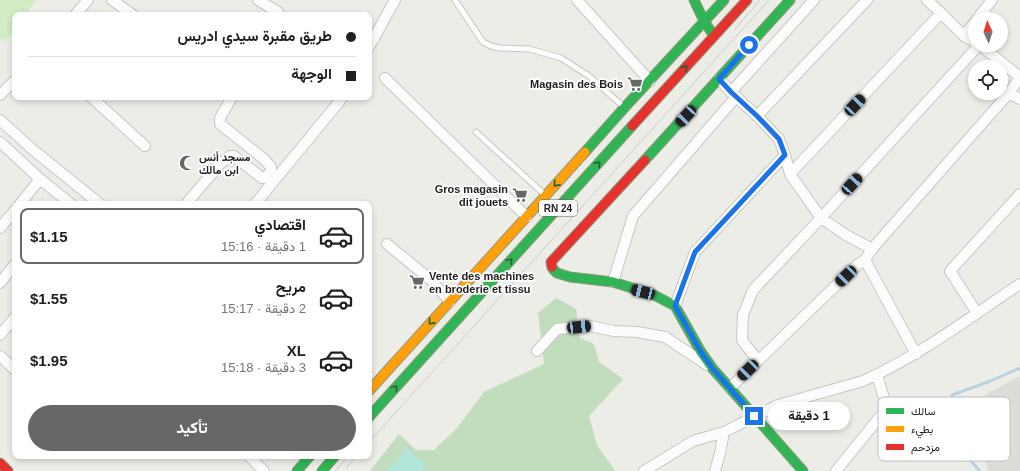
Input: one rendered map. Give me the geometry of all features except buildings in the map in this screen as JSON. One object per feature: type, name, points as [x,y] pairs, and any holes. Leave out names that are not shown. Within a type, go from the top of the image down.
[{"type":"main road","points":[[694,0],[704,21],[714,36]]},
{"type":"main road","name":"RN 24","points":[[372,388],[625,107],[724,0]]},
{"type":"main road","name":"RN 24","points":[[372,414],[747,0]]},
{"type":"main road","points":[[790,0],[551,262],[553,269],[557,273],[570,277],[614,282],[633,290],[654,295],[675,306],[701,352],[713,369],[803,471]]},
{"type":"main road","points":[[297,471],[307,459]]},
{"type":"main road","points":[[322,471],[332,459]]},
{"type":"main road","points":[[0,463],[8,471]]},
{"type":"street","points":[[78,12],[88,0]]},
{"type":"street","points":[[112,0],[129,12]]},
{"type":"street","points":[[258,0],[278,12]]},
{"type":"street","points":[[372,42],[395,0]]},
{"type":"street","points":[[577,0],[650,81]]},
{"type":"street","points":[[614,282],[633,216],[814,0]]},
{"type":"street","points":[[757,116],[867,0]]},
{"type":"street","points":[[927,0],[968,38]]},
{"type":"street","points":[[983,12],[992,0]]},
{"type":"street","points":[[790,174],[941,13]]},
{"type":"street","points":[[964,36],[968,31]]},
{"type":"street","points":[[758,361],[742,340],[743,315],[753,290],[973,52]]},
{"type":"street","points":[[730,388],[865,260],[872,249],[1009,93],[1020,77],[988,52]]},
{"type":"street","points":[[385,78],[527,216]]},
{"type":"street","points":[[719,79],[733,95],[757,116],[779,139],[790,174],[820,218],[846,235],[872,249]]},
{"type":"street","points":[[0,95],[12,83]]},
{"type":"street","points":[[1009,93],[1020,99]]},
{"type":"street","points":[[94,100],[145,146]]},
{"type":"street","points":[[189,201],[221,163],[230,156],[234,156],[262,178],[265,178],[271,171],[271,167],[264,159],[220,124],[220,118],[230,100]]},
{"type":"street","points":[[257,201],[340,100]]},
{"type":"street","points":[[0,120],[32,149],[96,201]]},
{"type":"street","points":[[0,142],[64,201]]},
{"type":"street","points":[[675,306],[695,252],[785,155]]},
{"type":"street","points":[[22,201],[40,179]]},
{"type":"street","points":[[977,313],[950,271],[1020,194]]},
{"type":"street","points":[[0,228],[12,214]]},
{"type":"street","points":[[387,244],[431,280],[450,302]]},
{"type":"street","points":[[865,260],[916,354]]},
{"type":"street","points":[[0,283],[12,268]]},
{"type":"street","points":[[644,471],[693,441],[724,432],[778,405],[863,382],[877,376],[916,354],[1020,284]]},
{"type":"street","points":[[0,334],[12,320]]},
{"type":"street","points":[[536,351],[557,330],[590,326],[614,331],[637,332],[665,337],[713,369]]},
{"type":"street","points":[[2,362],[12,368]]},
{"type":"street","points":[[877,376],[884,397]]},
{"type":"street","points":[[836,471],[878,419]]},
{"type":"street","points":[[715,471],[724,432]]},
{"type":"street","points":[[252,459],[264,471]]},
{"type":"lane","points":[[455,0],[483,42],[500,48],[529,49],[561,58],[589,76],[625,107]]},
{"type":"lane","points":[[476,132],[546,196]]},
{"type":"shaded area","points":[[1020,376],[1020,471],[988,471],[985,461],[1010,461],[1010,397],[981,397]]},
{"type":"shaded area","points":[[407,448],[426,465],[421,471],[387,471]]},
{"type":"green space","points":[[0,0],[36,0],[27,12],[12,12],[12,33],[5,42],[0,39]]},
{"type":"green space","points":[[556,298],[576,309],[580,338],[594,344],[599,362],[623,379],[589,416],[597,445],[614,471],[370,471],[399,434],[416,450],[434,450],[457,428],[484,392],[544,364],[538,313]]},
{"type":"waterway","points":[[952,397],[952,395],[988,382],[1020,368]]},
{"type":"waterway","points":[[971,461],[979,471]]},
{"type":"tram line","points":[[735,29],[760,0]]},
{"type":"tram line","points":[[372,439],[769,0]]},
{"type":"tram line","points":[[335,471],[346,459]]},
{"type":"tram line","points":[[347,467],[354,459]]},
{"type":"traffic: fast","points":[[694,0],[704,21],[714,36]]},
{"type":"traffic: fast","points":[[585,152],[724,0]]},
{"type":"traffic: fast","points":[[645,160],[790,0]]},
{"type":"traffic: fast","points":[[372,414],[632,126]]},
{"type":"traffic: fast","points":[[552,267],[557,273],[570,277],[613,282],[654,295],[675,306],[701,352],[713,369],[803,471]]},
{"type":"traffic: fast","points":[[297,471],[307,459]]},
{"type":"traffic: fast","points":[[322,471],[332,459]]},
{"type":"traffic: slow","points":[[372,388],[585,152]]},
{"type":"traffic: jam","points":[[632,126],[747,0]]},
{"type":"traffic: jam","points":[[552,267],[551,262],[645,160]]},
{"type":"traffic: jam","points":[[0,463],[8,471]]},
{"type":"place","name":"Magasin des Bois","points":[[635,84]]},
{"type":"place","name":"مسجد أنس ابن مالك","points":[[187,163]]},
{"type":"place","name":"Gros magasin dit jouets","points":[[520,195]]},
{"type":"place","name":"Vente des machines en broderie et tissu","points":[[417,282]]},
{"type":"route","points":[[749,45],[719,79],[779,139],[785,155],[695,252],[675,306],[701,352],[713,369],[754,416]]}]
